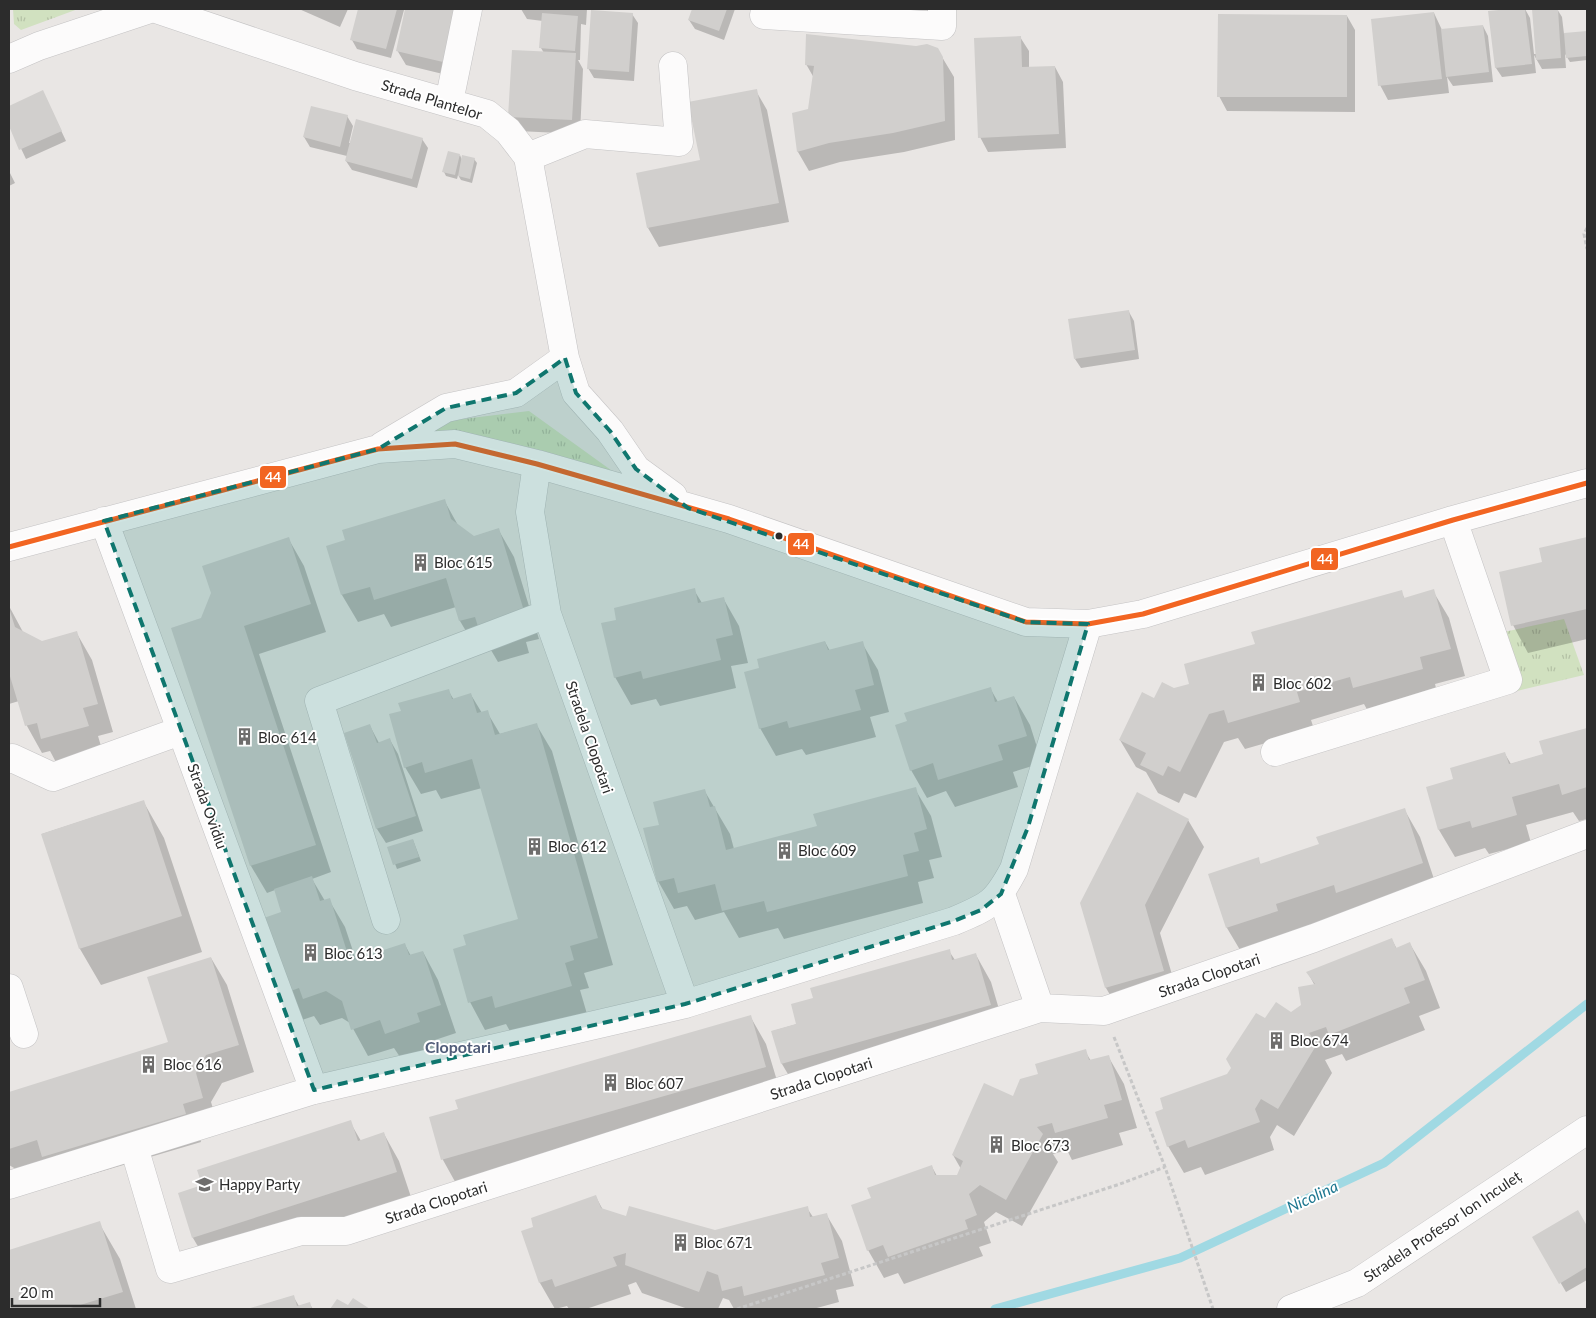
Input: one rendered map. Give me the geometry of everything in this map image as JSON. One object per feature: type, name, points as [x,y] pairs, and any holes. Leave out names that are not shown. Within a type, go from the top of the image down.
[{"type":"street","points":[[9,58],[150,9]]},
{"type":"street","name":"Strada Plantelor","points":[[156,9],[355,76],[487,114],[508,132],[528,156],[565,358],[576,394],[610,431],[636,470],[688,508]]},
{"type":"street","points":[[449,102],[468,9]]},
{"type":"street","points":[[764,15],[942,26],[942,9]]},
{"type":"street","points":[[528,156],[585,134],[679,142],[673,66]]},
{"type":"street","points":[[378,448],[446,408],[516,393],[565,358]]},
{"type":"street","points":[[9,547],[378,448],[455,444],[537,464],[784,537],[1026,622],[1088,624],[1144,614],[1453,520],[1587,483]]},
{"type":"street","name":"Stradela Clopotari","points":[[537,464],[530,512],[547,614],[685,1004]]},
{"type":"street","points":[[1275,752],[1508,680],[1453,520]]},
{"type":"street","name":"Strada Ovidiu","points":[[104,521],[314,1090]]},
{"type":"street","points":[[386,920],[320,701],[547,614]]},
{"type":"street","points":[[9,1185],[314,1090],[685,1004],[954,921],[981,910],[1001,894],[1014,869],[1088,624]]},
{"type":"street","points":[[9,759],[12,758],[53,777],[180,731]]},
{"type":"street","name":"Strada Clopotari","points":[[134,1147],[170,1269],[301,1231],[346,1231],[1040,1008],[1104,1011],[1314,938],[1587,834]]},
{"type":"street","points":[[1001,894],[1040,1008]]},
{"type":"street","points":[[9,988],[24,1034]]},
{"type":"street","name":"Stradela Profesor Ion Inculeț","points":[[1291,1309],[1357,1283],[1587,1130]]},
{"type":"path","points":[[1587,228],[1584,234],[1587,249]]},
{"type":"path","points":[[1104,1011],[1165,1167],[1213,1309]]},
{"type":"path","points":[[737,1309],[1120,1184],[1165,1167]]},
{"type":"highlighted area","points":[[565,358],[576,393],[610,431],[636,469],[688,508],[1026,622],[1088,624],[1028,827],[1001,894],[981,910],[954,921],[685,1004],[314,1090],[104,521],[378,449],[446,408],[516,393]]},
{"type":"green space","points":[[13,9],[78,9],[21,30],[14,24]]},
{"type":"green space","points":[[529,411],[615,473],[416,433],[430,423]]},
{"type":"green space","points":[[1564,619],[1584,675],[1517,691],[1499,633]]},
{"type":"building","points":[[358,9],[397,9],[386,49],[350,40]]},
{"type":"building","points":[[405,9],[455,9],[443,62],[396,51]]},
{"type":"building","points":[[692,9],[727,9],[719,31],[688,20]]},
{"type":"building","points":[[1525,9],[1532,64],[1495,68],[1488,11]]},
{"type":"building","points":[[1532,9],[1558,9],[1561,58],[1536,60]]},
{"type":"building","points":[[591,10],[633,13],[629,72],[587,69]]},
{"type":"building","points":[[1434,12],[1442,79],[1378,86],[1371,19]]},
{"type":"building","points":[[542,13],[578,16],[575,51],[539,48]]},
{"type":"building","points":[[1218,14],[1347,15],[1347,97],[1217,97]]},
{"type":"building","points":[[1483,25],[1489,72],[1446,77],[1441,29]]},
{"type":"building","points":[[1587,31],[1587,56],[1566,58],[1564,33]]},
{"type":"building","points":[[806,34],[916,46],[927,44],[938,48],[943,57],[945,121],[893,133],[829,143],[797,152],[792,113],[808,109],[814,66],[805,65]]},
{"type":"building","points":[[1021,36],[1022,67],[1055,66],[1059,134],[978,138],[974,38]]},
{"type":"building","points":[[512,50],[576,53],[572,120],[508,117]]},
{"type":"building","points":[[757,89],[779,203],[647,228],[636,173],[700,160],[688,102]]},
{"type":"building","points":[[43,90],[62,131],[19,150],[9,126],[9,106]]},
{"type":"building","points":[[311,106],[348,115],[340,147],[303,137]]},
{"type":"building","points":[[356,119],[423,138],[412,179],[345,161]]},
{"type":"building","points":[[448,151],[460,154],[455,175],[442,172]]},
{"type":"building","points":[[462,155],[475,158],[470,179],[458,176]]},
{"type":"building","points":[[1129,310],[1135,350],[1074,359],[1068,319]]},
{"type":"building","name":"Bloc 615","points":[[445,499],[451,519],[474,536],[499,528],[524,611],[481,636],[475,617],[459,621],[446,578],[374,600],[370,587],[341,595],[326,546],[345,540],[342,530]]},
{"type":"building","name":"Bloc 614","points":[[289,537],[311,604],[244,626],[316,845],[250,866],[171,628],[201,618],[211,593],[202,566]]},
{"type":"building","points":[[1587,537],[1587,609],[1511,626],[1499,572],[1542,562],[1539,548]]},
{"type":"building","points":[[695,588],[698,603],[724,597],[733,635],[716,639],[721,660],[643,679],[641,671],[614,678],[601,623],[616,620],[614,608]]},
{"type":"building","name":"Bloc 602","points":[[1434,589],[1451,649],[1420,657],[1423,669],[1353,688],[1350,677],[1297,692],[1300,702],[1228,723],[1224,710],[1209,714],[1180,772],[1168,766],[1163,776],[1140,765],[1146,753],[1119,740],[1142,692],[1154,698],[1162,682],[1174,688],[1189,684],[1184,664],[1255,644],[1251,632],[1402,590],[1404,598]]},
{"type":"building","points":[[9,608],[15,627],[42,641],[77,631],[98,704],[83,708],[89,726],[41,739],[37,723],[25,726],[9,673]]},
{"type":"building","points":[[825,641],[828,650],[863,641],[874,685],[855,690],[861,710],[789,728],[787,721],[759,729],[744,672],[759,668],[757,659]]},
{"type":"building","points":[[991,687],[995,702],[1014,696],[1027,736],[998,745],[1003,760],[938,780],[933,763],[910,771],[895,725],[907,721],[904,713]]},
{"type":"building","name":"Bloc 612","points":[[449,689],[452,699],[471,693],[477,713],[488,710],[495,735],[537,723],[598,938],[570,946],[574,960],[565,963],[572,986],[495,1008],[492,996],[468,1003],[453,949],[466,945],[463,935],[518,919],[472,759],[425,773],[422,762],[404,768],[389,714],[401,711],[398,703]]},
{"type":"building","points":[[370,724],[377,743],[390,738],[416,816],[376,829],[344,733]]},
{"type":"building","points":[[1587,728],[1587,787],[1562,795],[1559,784],[1512,797],[1517,815],[1472,828],[1470,821],[1438,830],[1426,787],[1453,779],[1450,768],[1505,752],[1509,764],[1543,754],[1539,741]]},
{"type":"building","name":"Bloc 609","points":[[916,787],[927,829],[914,833],[919,851],[903,855],[908,876],[767,912],[764,901],[722,911],[715,884],[678,893],[674,878],[657,882],[643,828],[659,825],[653,802],[705,789],[710,807],[715,806],[726,850],[817,826],[813,814]]},
{"type":"building","points":[[1137,792],[1189,819],[1145,905],[1164,971],[1105,988],[1080,903]]},
{"type":"building","points":[[144,800],[182,916],[79,949],[41,834]]},
{"type":"building","points":[[1405,808],[1423,863],[1336,893],[1334,885],[1276,904],[1278,911],[1226,928],[1208,874],[1259,857],[1260,864],[1319,844],[1316,837]]},
{"type":"building","points":[[413,839],[419,857],[393,865],[387,847]]},
{"type":"building","name":"Bloc 613","points":[[312,876],[320,901],[330,898],[350,961],[405,943],[409,955],[423,951],[441,1005],[417,1013],[420,1022],[385,1034],[380,1020],[351,1030],[342,1001],[326,991],[303,999],[299,988],[285,993],[261,919],[281,912],[274,889]]},
{"type":"building","name":"Bloc 674","points":[[1392,938],[1396,948],[1410,942],[1425,980],[1404,988],[1410,1003],[1329,1035],[1326,1027],[1309,1033],[1317,1044],[1278,1109],[1261,1099],[1255,1109],[1260,1122],[1188,1148],[1185,1140],[1167,1147],[1155,1112],[1163,1109],[1160,1098],[1227,1074],[1231,1068],[1226,1059],[1256,1013],[1265,1018],[1276,1002],[1291,1012],[1301,1005],[1298,987],[1315,984],[1306,972]]},
{"type":"building","points":[[950,949],[952,960],[976,953],[991,1005],[781,1064],[771,1031],[796,1024],[791,1004],[813,998],[810,988]]},
{"type":"building","name":"Bloc 616","points":[[211,957],[239,1045],[206,1055],[196,1073],[203,1098],[183,1104],[186,1114],[42,1157],[37,1140],[9,1149],[9,1092],[168,1042],[147,977]]},
{"type":"building","name":"Bloc 607","points":[[751,1015],[766,1067],[441,1160],[429,1117],[458,1109],[455,1100]]},
{"type":"building","name":"Bloc 673","points":[[1086,1049],[1089,1060],[1109,1055],[1122,1100],[1104,1105],[1108,1118],[1055,1133],[1052,1123],[1037,1127],[1043,1134],[1006,1200],[980,1185],[969,1194],[977,1215],[965,1220],[968,1229],[888,1257],[883,1245],[867,1251],[851,1205],[871,1198],[867,1188],[932,1165],[935,1175],[957,1175],[963,1161],[952,1155],[984,1083],[1013,1096],[1020,1079],[1038,1074],[1035,1064]]},
{"type":"building","points":[[351,1120],[358,1141],[384,1132],[397,1172],[192,1238],[178,1193],[202,1185],[197,1170]]},
{"type":"building","name":"Bloc 671","points":[[596,1195],[601,1208],[626,1216],[629,1206],[715,1230],[808,1206],[810,1217],[827,1213],[839,1258],[821,1263],[825,1275],[744,1296],[742,1286],[722,1291],[718,1275],[707,1271],[699,1292],[625,1265],[626,1253],[613,1257],[617,1266],[555,1287],[552,1279],[539,1283],[521,1231],[533,1227],[531,1218]]},
{"type":"building","points":[[1578,1210],[1587,1226],[1587,1267],[1559,1284],[1532,1237]]},
{"type":"building","points":[[100,1221],[123,1292],[67,1309],[9,1309],[9,1250]]},
{"type":"building","points":[[294,1295],[297,1306],[310,1302],[312,1309],[247,1309]]},
{"type":"building","points":[[353,1298],[370,1309],[330,1309],[337,1299],[348,1305]]},
{"type":"waterway","name":"Nicolina","points":[[995,1309],[1180,1258],[1384,1163],[1587,1004]]},
{"type":"transit line","name":"44","points":[[9,547],[378,449],[455,444],[537,464],[729,519],[1026,622],[1088,624],[1143,614],[1453,520],[1587,483]]},
{"type":"place","name":"Bloc 615","points":[[420,562]]},
{"type":"place","name":"Bloc 602","points":[[1259,683]]},
{"type":"place","name":"Bloc 614","points":[[244,737]]},
{"type":"place","name":"Bloc 612","points":[[534,846]]},
{"type":"place","name":"Bloc 609","points":[[784,850]]},
{"type":"place","name":"Bloc 613","points":[[310,953]]},
{"type":"place","name":"Bloc 674","points":[[1276,1040]]},
{"type":"place","name":"Bloc 616","points":[[149,1064]]},
{"type":"place","name":"Bloc 607","points":[[611,1083]]},
{"type":"place","name":"Bloc 673","points":[[997,1145]]},
{"type":"place","name":"Happy Party","points":[[205,1184]]},
{"type":"place","name":"Bloc 671","points":[[680,1242]]},
{"type":"district","name":"Clopotari","points":[[458,1046]]}]
